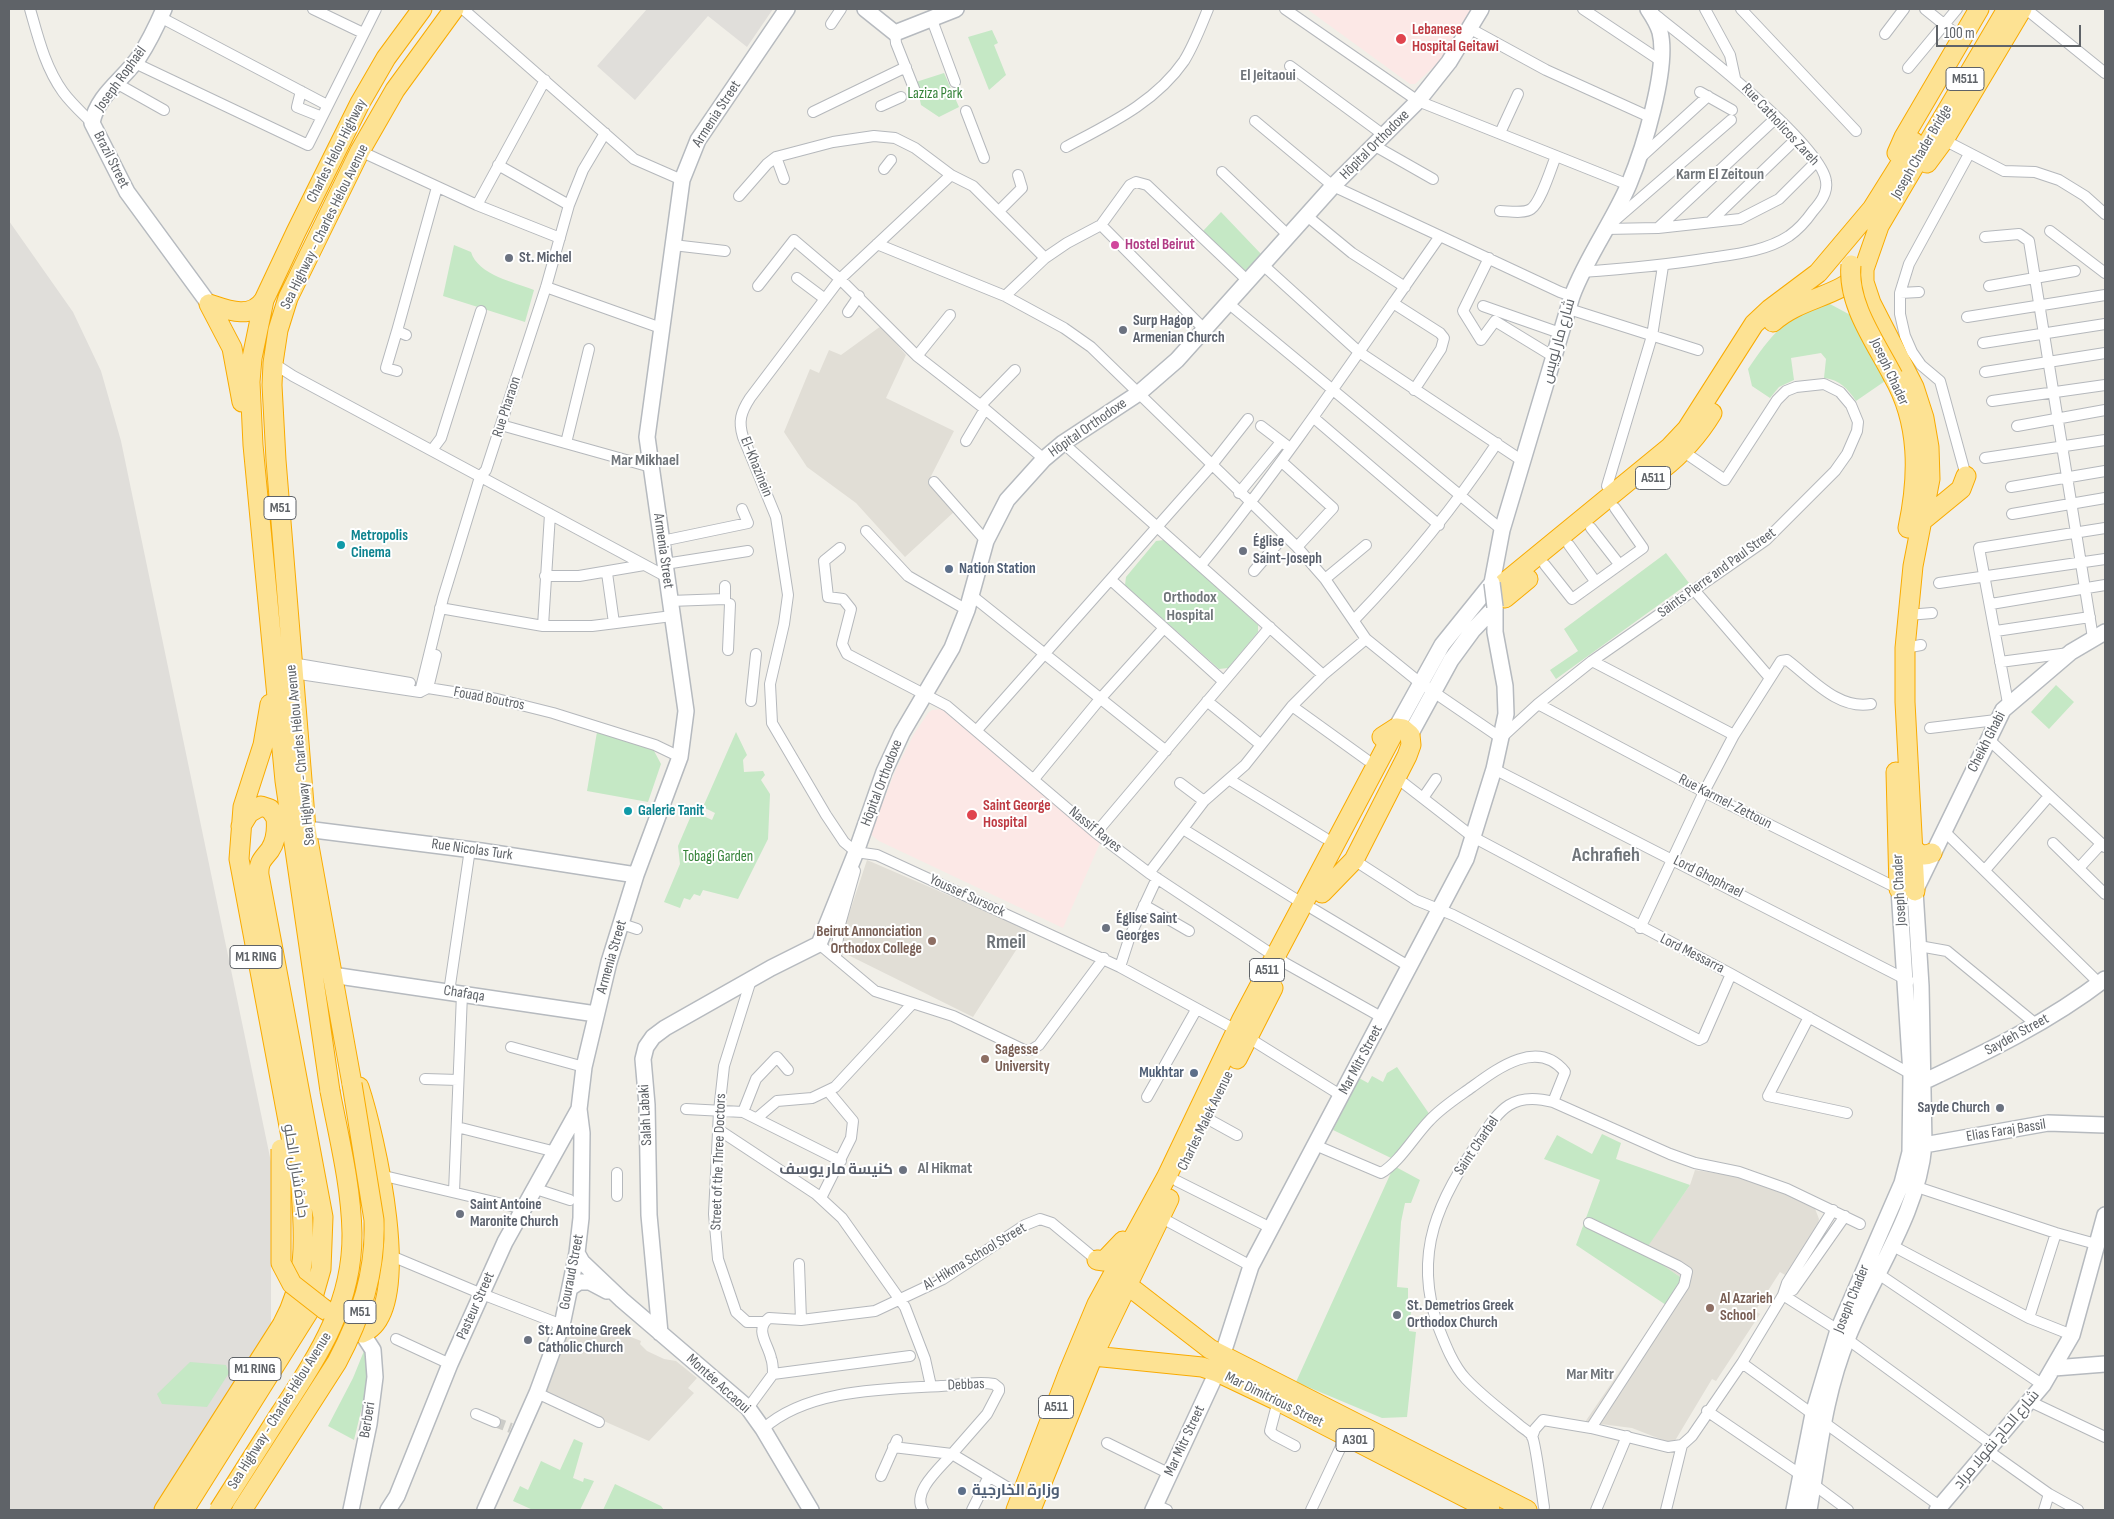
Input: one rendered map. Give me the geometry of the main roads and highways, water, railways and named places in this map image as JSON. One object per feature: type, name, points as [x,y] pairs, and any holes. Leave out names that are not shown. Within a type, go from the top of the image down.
[{"type":"highway","name":"Charles Helou Highway","points":[[264,300],[360,103],[386,58],[422,9]]},
{"type":"highway","name":"Sea Highway - Charles Hélou Avenue","points":[[242,1510],[348,1342],[369,1286],[374,1236],[374,1220],[352,1084],[306,829],[276,460],[272,385],[278,330],[288,298],[360,151],[395,90],[454,9]]},
{"type":"highway","points":[[1887,198],[1904,137],[1979,9]]},
{"type":"highway","name":"Joseph Chader Bridge","points":[[1860,269],[1873,241],[1887,198],[1918,146],[1993,9]]},
{"type":"highway","name":"Joseph Chader Bridge","points":[[1918,146],[2007,9]]},
{"type":"highway","points":[[1887,198],[1911,184],[1944,140],[2022,9]]},
{"type":"highway","name":"M511","points":[[1872,209],[1887,198]]},
{"type":"highway","points":[[1860,269],[1872,209]]},
{"type":"highway","name":"A511","points":[[1860,269],[1844,285],[1793,308],[1767,328],[1751,349],[1697,437],[1684,452],[1545,565],[1499,593],[1670,447],[1687,429],[1754,324],[1770,309],[1818,273],[1872,209]]},
{"type":"highway","name":"Joseph Chader","points":[[1860,269],[1871,302],[1914,387],[1927,431],[1930,462],[1927,499],[1913,566],[1908,615],[1913,646],[1905,702],[1912,846],[1907,890],[1896,805],[1894,657],[1900,573],[1915,490],[1916,463],[1910,421],[1894,376],[1857,304],[1852,286],[1860,269]]},
{"type":"highway","points":[[253,445],[232,348],[209,304],[231,312],[244,312],[255,308],[264,300]]},
{"type":"highway","name":"Sea Highway - Charles Hélou Avenue","points":[[219,1510],[319,1353],[339,1312],[348,1278],[352,1235],[349,1191],[330,1091],[285,780],[253,445],[250,382],[252,358],[264,300]]},
{"type":"highway","points":[[1922,521],[1960,489],[1966,476]]},
{"type":"highway","name":"M1 RING","points":[[240,827],[245,800],[267,728],[274,653]]},
{"type":"highway","points":[[1386,733],[1400,735],[1411,745],[1354,860],[1312,899],[1325,838],[1366,760],[1378,741],[1386,733]]},
{"type":"highway","name":"Charles Malek Avenue","points":[[1025,1505],[1071,1411],[1093,1356],[1119,1279],[1155,1212],[1280,959],[1400,735]]},
{"type":"highway","name":"جادة شارل الحلو","points":[[164,1510],[282,1325],[294,1304],[300,1286],[304,1252],[301,1190],[280,1087],[241,872],[240,827],[249,813],[256,808],[270,809],[274,813],[277,824],[269,851],[260,862],[259,875],[323,1217],[321,1269],[309,1311],[297,1333],[184,1510]]},
{"type":"highway","points":[[1912,846],[1918,854],[1932,854]]},
{"type":"highway","points":[[269,851],[282,852],[296,866]]},
{"type":"highway","name":"Charles Malek Avenue","points":[[1155,1212],[1177,1182],[1208,1119],[1242,1034]]},
{"type":"highway","points":[[280,1087],[281,1263],[292,1284],[324,1309],[362,1333],[372,1327],[384,1302],[389,1278],[390,1254],[387,1212],[364,1100],[346,1051]]},
{"type":"highway","points":[[1097,1260],[1104,1261],[1155,1212]]},
{"type":"highway","points":[[1093,1356],[1202,1367],[1219,1357],[1119,1279]]},
{"type":"highway","name":"A511","points":[[1025,1505],[1069,1371],[1097,1304],[1119,1279]]},
{"type":"highway","name":"Mar Dimitrious Street","points":[[1219,1357],[1278,1401],[1490,1510]]},
{"type":"highway","name":"A301","points":[[1219,1357],[1536,1509]]},
{"type":"highway","points":[[1071,1411],[1100,1367],[1106,1362],[1120,1358]]},
{"type":"tunnel","points":[[495,1422],[511,1428]]},
{"type":"place","name":"Lebanese Hospital Geitawi","points":[[1401,39]]},
{"type":"place","name":"Hostel Beirut","points":[[1115,245]]},
{"type":"place","name":"St. Michel","points":[[509,258]]},
{"type":"place","name":"Surp Hagop Armenian Church","points":[[1123,330]]},
{"type":"place","name":"Metropolis Cinema","points":[[341,545]]},
{"type":"place","name":"Église Saint-Joseph","points":[[1243,551]]},
{"type":"place","name":"Nation Station","points":[[949,569]]},
{"type":"place","name":"Galerie Tanit","points":[[628,811]]},
{"type":"place","name":"Saint George Hospital","points":[[972,815]]},
{"type":"place","name":"Église Saint Georges","points":[[1106,928]]},
{"type":"place","name":"Beirut Annonciation Orthodox College","points":[[932,941]]},
{"type":"place","name":"Sagesse University","points":[[985,1059]]},
{"type":"place","name":"Mukhtar","points":[[1194,1073]]},
{"type":"place","name":"Sayde Church","points":[[2000,1108]]},
{"type":"place","name":"كنيسة مار يوسف","points":[[903,1170]]},
{"type":"place","name":"Saint Antoine Maronite Church","points":[[460,1214]]},
{"type":"place","name":"Al Azarieh School","points":[[1710,1308]]},
{"type":"place","name":"St. Demetrios Greek Orthodox Church","points":[[1397,1315]]},
{"type":"place","name":"St. Antoine Greek Catholic Church","points":[[528,1340]]},
{"type":"place","name":"وزارة الخارجية","points":[[962,1491]]},
{"type":"district","name":"El Jeitaoui","points":[[1268,76]]},
{"type":"district","name":"Karm El Zeitoun","points":[[1720,175]]},
{"type":"district","name":"Mar Mikhael","points":[[645,461]]},
{"type":"district","name":"Orthodox Hospital","points":[[1190,607]]},
{"type":"district","name":"Achrafieh","points":[[1606,856]]},
{"type":"district","name":"Rmeil","points":[[1006,943]]},
{"type":"district","name":"Al Hikmat","points":[[945,1169]]},
{"type":"district","name":"Mar Mitr","points":[[1590,1375]]},
{"type":"park label","name":"Laziza Park","points":[[935,94]]},
{"type":"park label","name":"Tobagi Garden","points":[[718,857]]}]
